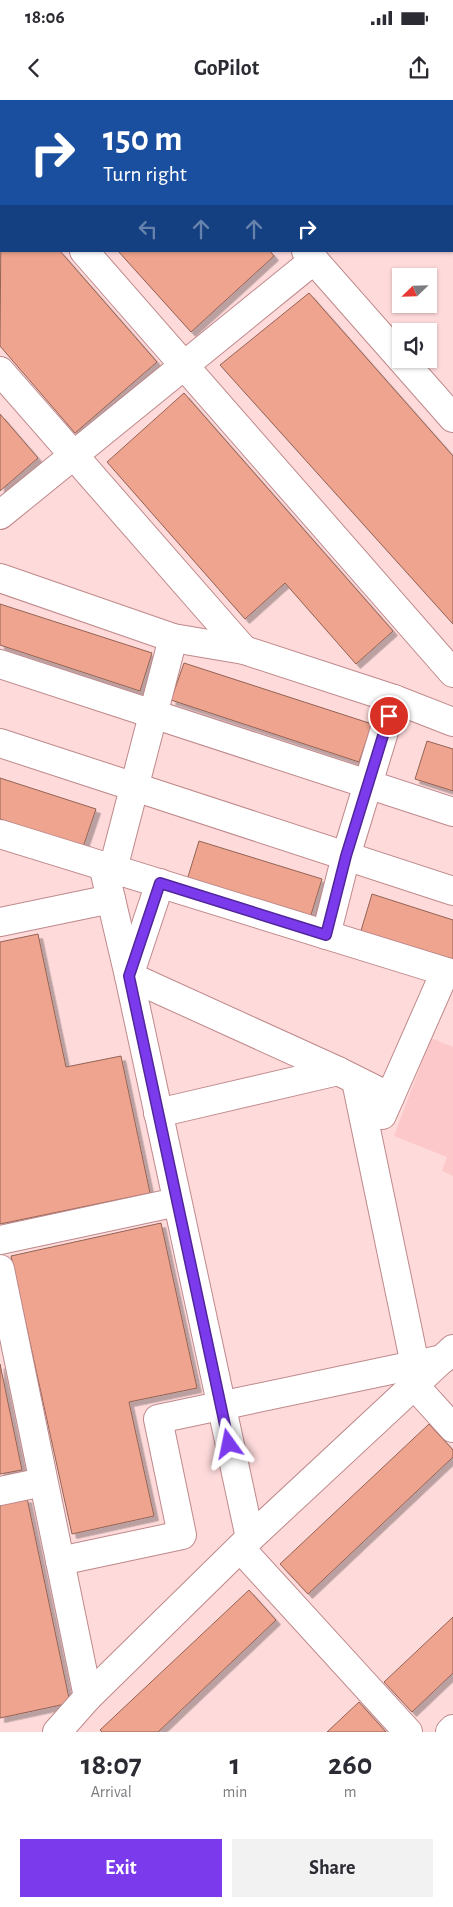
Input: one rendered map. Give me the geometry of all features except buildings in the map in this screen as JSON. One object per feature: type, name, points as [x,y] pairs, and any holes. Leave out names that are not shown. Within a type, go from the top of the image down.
[{"type":"street","points":[[85,252],[453,673]]},
{"type":"street","points":[[0,516],[184,366],[310,256],[453,418]]},
{"type":"street","points":[[0,371],[244,650]]},
{"type":"street","points":[[0,578],[173,638],[244,650],[394,699],[453,722]]},
{"type":"street","points":[[173,638],[134,787],[108,867],[111,898],[221,1406],[244,1543],[408,1732]]},
{"type":"street","points":[[0,664],[453,812]]},
{"type":"street","points":[[326,935],[346,856],[394,699]]},
{"type":"street","points":[[0,743],[453,891]]},
{"type":"street","points":[[0,834],[449,973],[369,1146]]},
{"type":"street","points":[[129,976],[160,883]]},
{"type":"street","points":[[0,922],[111,898]]},
{"type":"street","points":[[129,976],[347,1076],[390,1098]]},
{"type":"street","points":[[158,1113],[347,1076]]},
{"type":"street","points":[[347,1076],[369,1146],[415,1375],[453,1428]]},
{"type":"street","points":[[0,1240],[177,1202]]},
{"type":"street","points":[[0,1269],[88,1697]]},
{"type":"street","points":[[56,1732],[88,1697],[415,1375],[448,1354]]},
{"type":"street","points":[[60,1561],[182,1535],[158,1419],[221,1406],[415,1375]]},
{"type":"street","points":[[0,1491],[44,1482]]},
{"type":"street","points":[[450,1732],[453,1729]]},
{"type":"shaded area","points":[[431,1038],[453,1047],[453,1176],[442,1171],[447,1157],[394,1136]]},
{"type":"route","points":[[229,1444],[129,976],[160,883],[326,935],[346,856],[389,716]]}]
